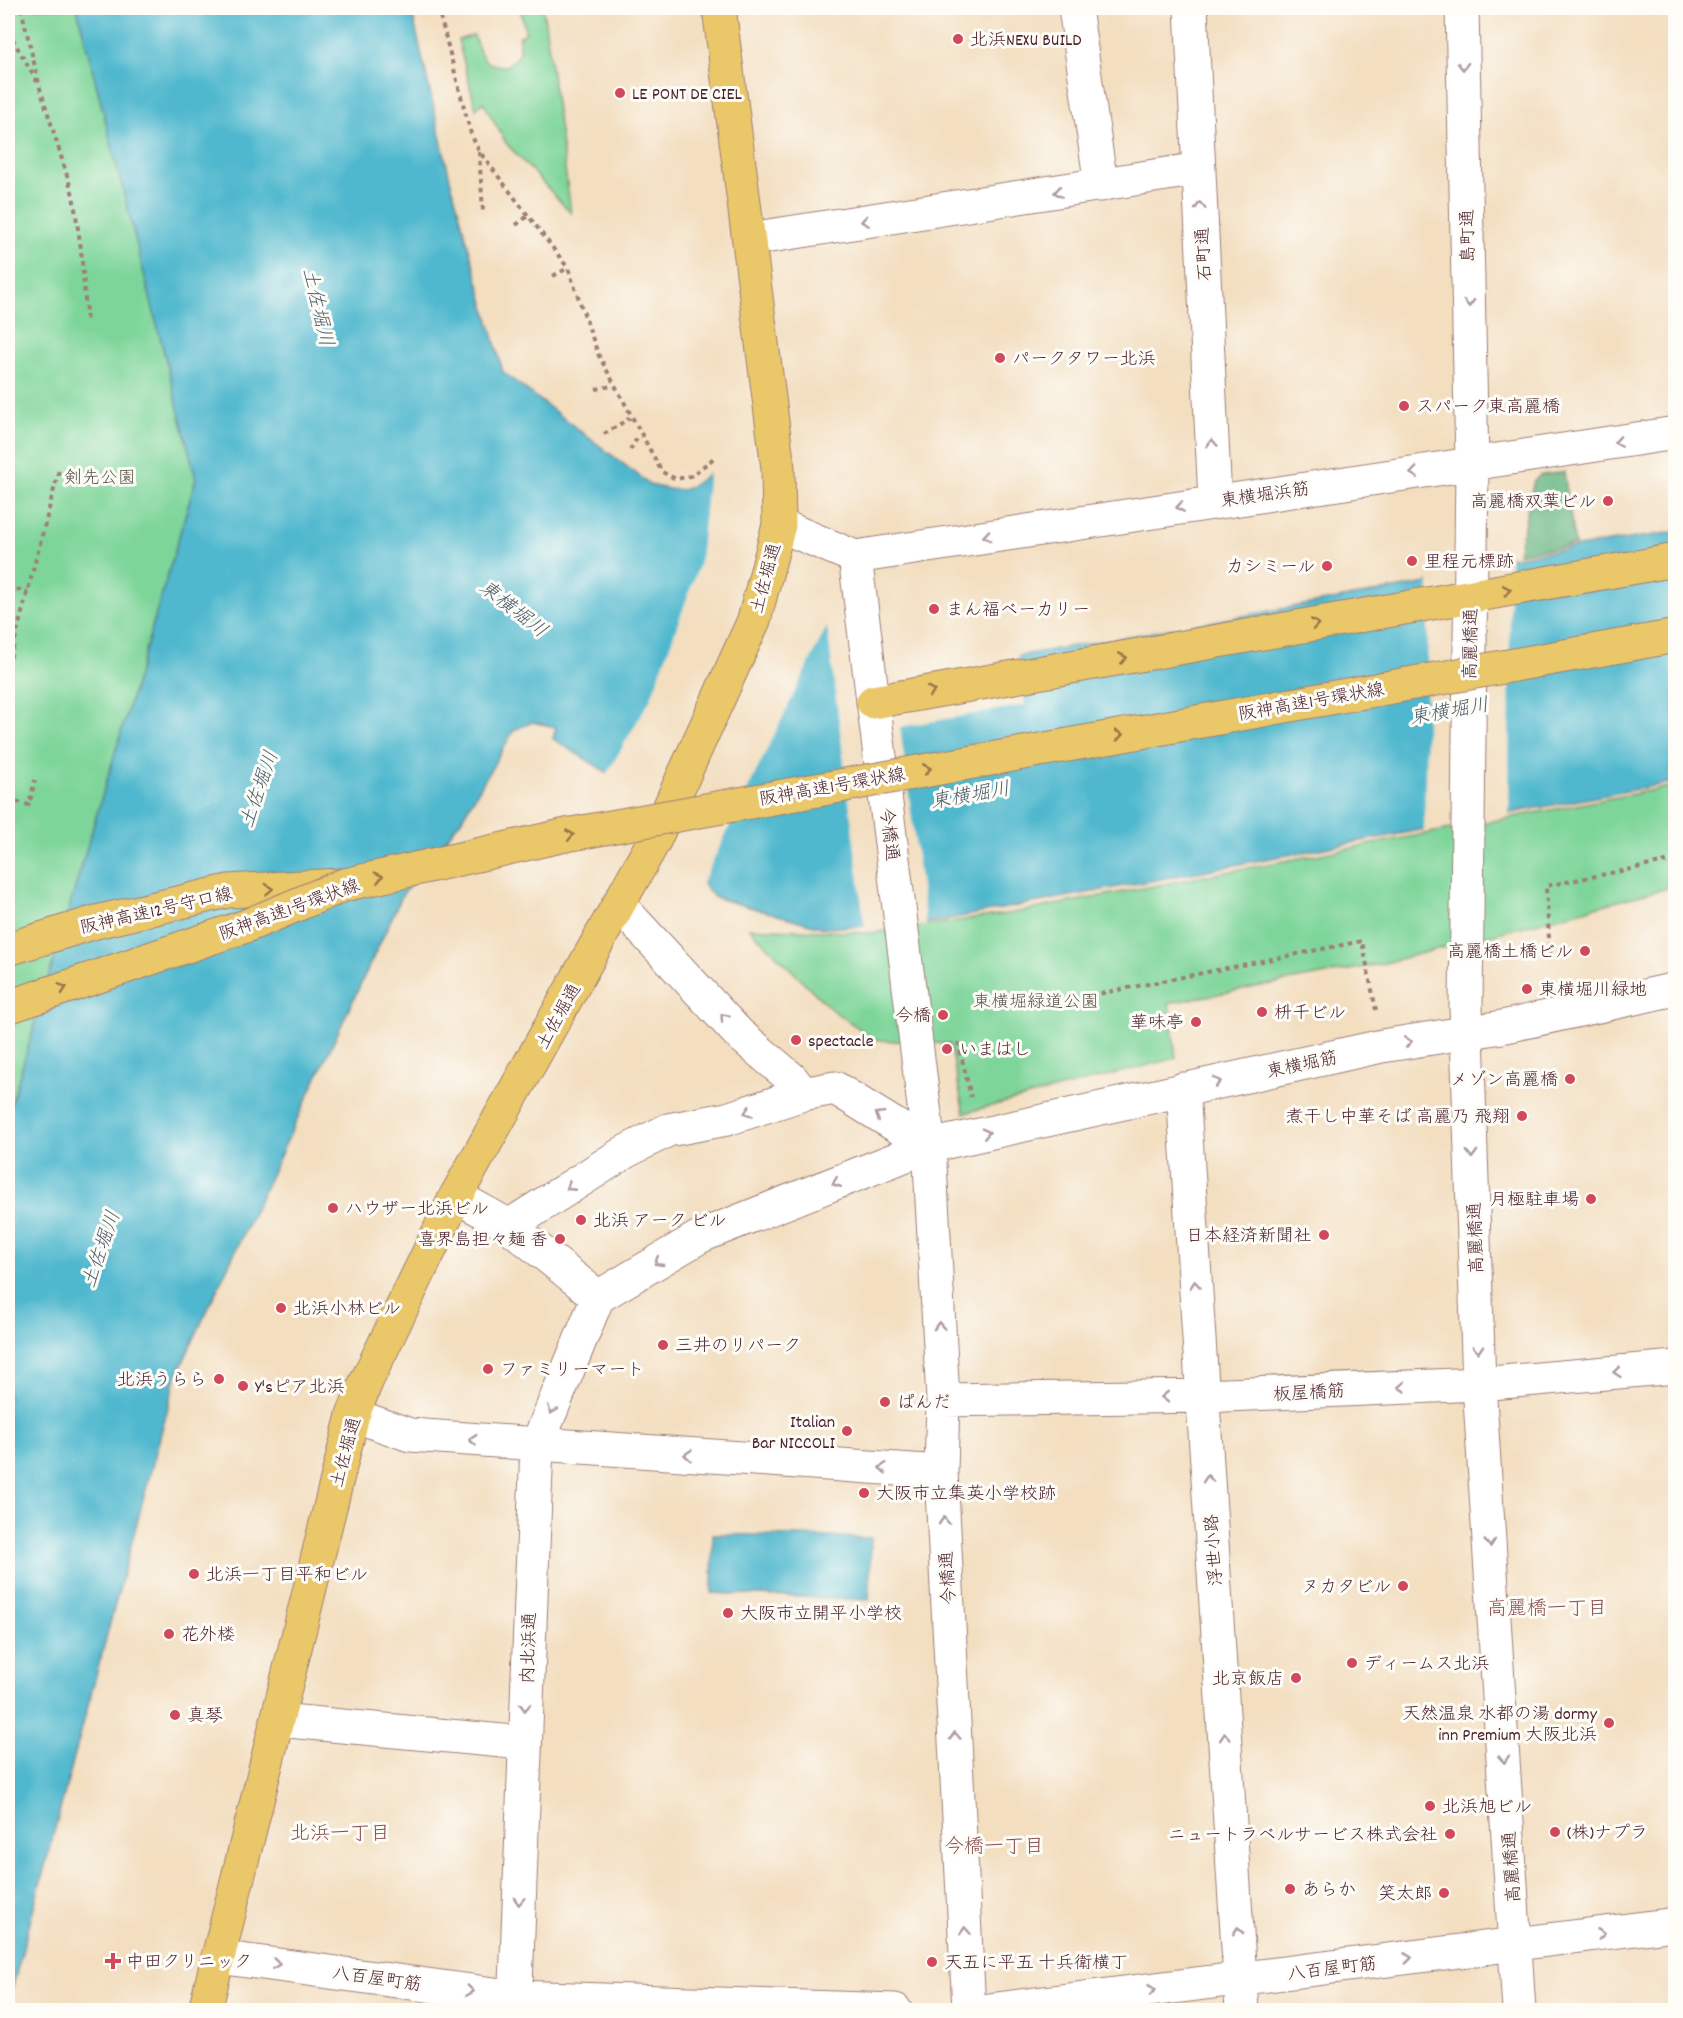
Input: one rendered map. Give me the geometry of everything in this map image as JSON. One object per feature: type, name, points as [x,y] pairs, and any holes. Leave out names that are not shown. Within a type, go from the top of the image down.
[{"type":"main road","name":"土佐堀通","points":[[205,2010],[353,1415],[366,1382],[456,1196],[620,906],[655,839],[754,620],[779,525],[778,468],[719,8]]},
{"type":"main road","points":[[873,702],[1676,560]]},
{"type":"main road","name":"阪神高速1号環状線","points":[[8,1007],[246,926],[344,885],[566,836],[783,795],[1676,636]]},
{"type":"main road","name":"阪神高速12号守口線","points":[[8,949],[96,922],[228,891],[344,885]]},
{"type":"street","points":[[1075,8],[1101,185]]},
{"type":"street","name":"石町通","points":[[1191,8],[1215,501]]},
{"type":"street","name":"島町通","points":[[1462,8],[1472,464]]},
{"type":"street","points":[[750,239],[1199,169]]},
{"type":"street","name":"東横堀浜筋","points":[[862,556],[1676,433]]},
{"type":"street","name":"高麗橋通","points":[[1472,464],[1469,560],[1467,1019],[1479,1384],[1519,2010]]},
{"type":"street","points":[[779,525],[862,556]]},
{"type":"street","name":"今橋通","points":[[862,556],[863,624],[929,1146],[943,1400],[941,1472],[969,2010]]},
{"type":"street","points":[[620,906],[738,1033],[792,1079],[803,1094]]},
{"type":"street","name":"東横堀筋","points":[[598,1297],[701,1236],[929,1146],[1382,1046],[1467,1019],[1502,1027],[1676,989]]},
{"type":"street","points":[[509,1226],[625,1152],[668,1130],[727,1119],[803,1094],[835,1088],[929,1146]]},
{"type":"street","name":"浮世小路","points":[[1183,1089],[1242,1995]]},
{"type":"street","points":[[456,1196],[509,1226],[598,1297]]},
{"type":"street","name":"内北浜通","points":[[515,2004],[537,1445],[598,1297]]},
{"type":"street","name":"板屋橋筋","points":[[943,1400],[1203,1396],[1479,1384],[1676,1367]]},
{"type":"street","points":[[353,1415],[410,1435],[941,1472]]},
{"type":"street","points":[[278,1720],[524,1743]]},
{"type":"street","name":"八百屋町筋","points":[[989,2010],[1242,1995],[1516,1944],[1676,1924]]},
{"type":"street","name":"八百屋町筋","points":[[218,1957],[515,2004],[895,2010]]},
{"type":"path","points":[[21,8],[40,88],[72,195],[81,249],[87,324]]},
{"type":"path","points":[[438,8],[471,134],[479,151],[568,268],[598,354],[612,386],[639,435],[662,472],[676,479],[691,476],[714,458]]},
{"type":"path","points":[[454,8],[455,13]]},
{"type":"path","points":[[8,31],[40,88]]},
{"type":"path","points":[[479,151],[483,211]]},
{"type":"path","points":[[516,225],[528,216]]},
{"type":"path","points":[[553,276],[568,268]]},
{"type":"path","points":[[596,389],[612,386]]},
{"type":"path","points":[[604,434],[630,418]]},
{"type":"path","points":[[630,450],[639,435]]},
{"type":"path","points":[[8,667],[59,470]]},
{"type":"path","points":[[8,587],[28,592]]},
{"type":"path","points":[[8,636],[15,638]]},
{"type":"path","points":[[8,799],[29,805],[36,780]]},
{"type":"path","points":[[1550,956],[1546,886],[1676,860]]},
{"type":"path","points":[[1083,997],[1362,941],[1382,1046]]},
{"type":"path","points":[[958,1042],[971,1098]]},
{"type":"green space","name":"剣先公園","points":[[8,8],[77,8],[196,479],[8,1115]]},
{"type":"green space","points":[[520,8],[543,8],[571,213],[506,143],[483,102],[476,109],[458,40],[474,35],[481,54],[487,62],[507,66],[519,55],[519,37],[526,33]]},
{"type":"green space","points":[[1564,472],[1575,545],[1518,553],[1534,480],[1541,475]]},
{"type":"green space","name":"東横堀緑道公園","points":[[1675,786],[1675,886],[1381,964],[1169,1003],[1176,1058],[964,1113],[950,1044],[876,1040],[832,1010],[749,928],[872,933],[1013,913]]},
{"type":"water","points":[[77,8],[411,8],[450,179],[503,372],[651,485],[670,490],[684,489],[697,483],[712,470],[899,571],[917,642],[932,654],[978,663],[1428,583],[1443,568],[1675,532],[1675,782],[927,923],[824,928],[714,897],[613,776],[553,739],[556,727],[532,722],[514,730],[461,820],[403,894],[176,1377],[8,2004],[8,1115],[196,479]]},
{"type":"water","points":[[713,1534],[871,1538],[869,1600],[712,1593]]},
{"type":"pier","points":[[713,467],[909,576],[920,641],[933,652],[978,660],[1017,654],[1025,705],[900,727],[926,926],[865,929],[827,626],[701,885],[606,775],[651,698],[700,562],[709,469]]},
{"type":"pier","points":[[1510,555],[1509,816],[1424,832],[1429,578],[1442,565]]},
{"type":"place","name":"北浜NEXU BUILD","points":[[958,39]]},
{"type":"place","name":"LE PONT DE CIEL","points":[[620,93]]},
{"type":"place","name":"パークタワー北浜","points":[[1000,358]]},
{"type":"place","name":"スパーク東高麗橋","points":[[1404,406]]},
{"type":"place","name":"高麗橋双葉ビル","points":[[1608,501]]},
{"type":"place","name":"里程元標跡","points":[[1412,561]]},
{"type":"place","name":"カシミール","points":[[1327,566]]},
{"type":"place","name":"まん福ベーカリー","points":[[934,609]]},
{"type":"place","name":"高麗橋土橋ビル","points":[[1585,951]]},
{"type":"place","name":"東横堀川緑地","points":[[1527,989]]},
{"type":"place","name":"枡千ビル","points":[[1262,1012]]},
{"type":"place","name":"今橋","points":[[943,1015]]},
{"type":"place","name":"華味亭","points":[[1196,1022]]},
{"type":"place","name":"spectacle","points":[[796,1040]]},
{"type":"place","name":"いまはし","points":[[947,1049]]},
{"type":"place","name":"メゾン高麗橋","points":[[1570,1079]]},
{"type":"place","name":"煮干し中華そば 高麗乃 飛翔","points":[[1522,1116]]},
{"type":"place","name":"月極駐車場","points":[[1591,1199]]},
{"type":"place","name":"ハウザー北浜ビル","points":[[333,1208]]},
{"type":"place","name":"北浜 アーク ビル","points":[[581,1220]]},
{"type":"place","name":"日本経済新聞社","points":[[1324,1235]]},
{"type":"place","name":"喜界島担々麺 香","points":[[560,1239]]},
{"type":"place","name":"北浜小林ビル","points":[[281,1308]]},
{"type":"place","name":"三井のリパーク","points":[[663,1345]]},
{"type":"place","name":"ファミリーマート","points":[[488,1369]]},
{"type":"place","name":"北浜うらら","points":[[219,1379]]},
{"type":"place","name":"Y'sピア北浜","points":[[243,1386]]},
{"type":"place","name":"ぱんだ","points":[[885,1402]]},
{"type":"place","name":"Italian Bar NICCOLI","points":[[847,1431]]},
{"type":"place","name":"大阪市立集英小学校跡","points":[[864,1493]]},
{"type":"place","name":"北浜一丁目平和ビル","points":[[194,1574]]},
{"type":"place","name":"ヌカタビル","points":[[1403,1586]]},
{"type":"place","name":"大阪市立開平小学校","points":[[728,1613]]},
{"type":"place","name":"花外楼","points":[[169,1634]]},
{"type":"place","name":"ディームス北浜","points":[[1352,1663]]},
{"type":"place","name":"北京飯店","points":[[1296,1678]]},
{"type":"place","name":"真琴","points":[[175,1715]]},
{"type":"place","name":"天然温泉 水都の湯 dormy inn Premium 大阪北浜","points":[[1609,1723]]},
{"type":"place","name":"北浜旭ビル","points":[[1430,1806]]},
{"type":"place","name":"(株)ナプラ","points":[[1555,1832]]},
{"type":"place","name":"ニュートラベルサービス株式会社","points":[[1450,1834]]},
{"type":"place","name":"あらか","points":[[1290,1889]]},
{"type":"place","name":"笑太郎","points":[[1444,1893]]},
{"type":"place","name":"中田クリニック","points":[[113,1961]]},
{"type":"place","name":"天五に平五 十兵衛横丁","points":[[932,1962]]},
{"type":"district","name":"高麗橋一丁目","points":[[1547,1607]]},
{"type":"district","name":"北浜一丁目","points":[[340,1832]]},
{"type":"district","name":"今橋一丁目","points":[[994,1845]]},
{"type":"water label","name":"土佐堀川","points":[[319,307]]},
{"type":"water label","name":"東横堀川","points":[[514,608]]},
{"type":"water label","name":"東横堀川","points":[[1449,710]]},
{"type":"water label","name":"土佐堀川","points":[[258,789]]},
{"type":"water label","name":"東横堀川","points":[[970,794]]},
{"type":"water label","name":"土佐堀川","points":[[100,1249]]}]
